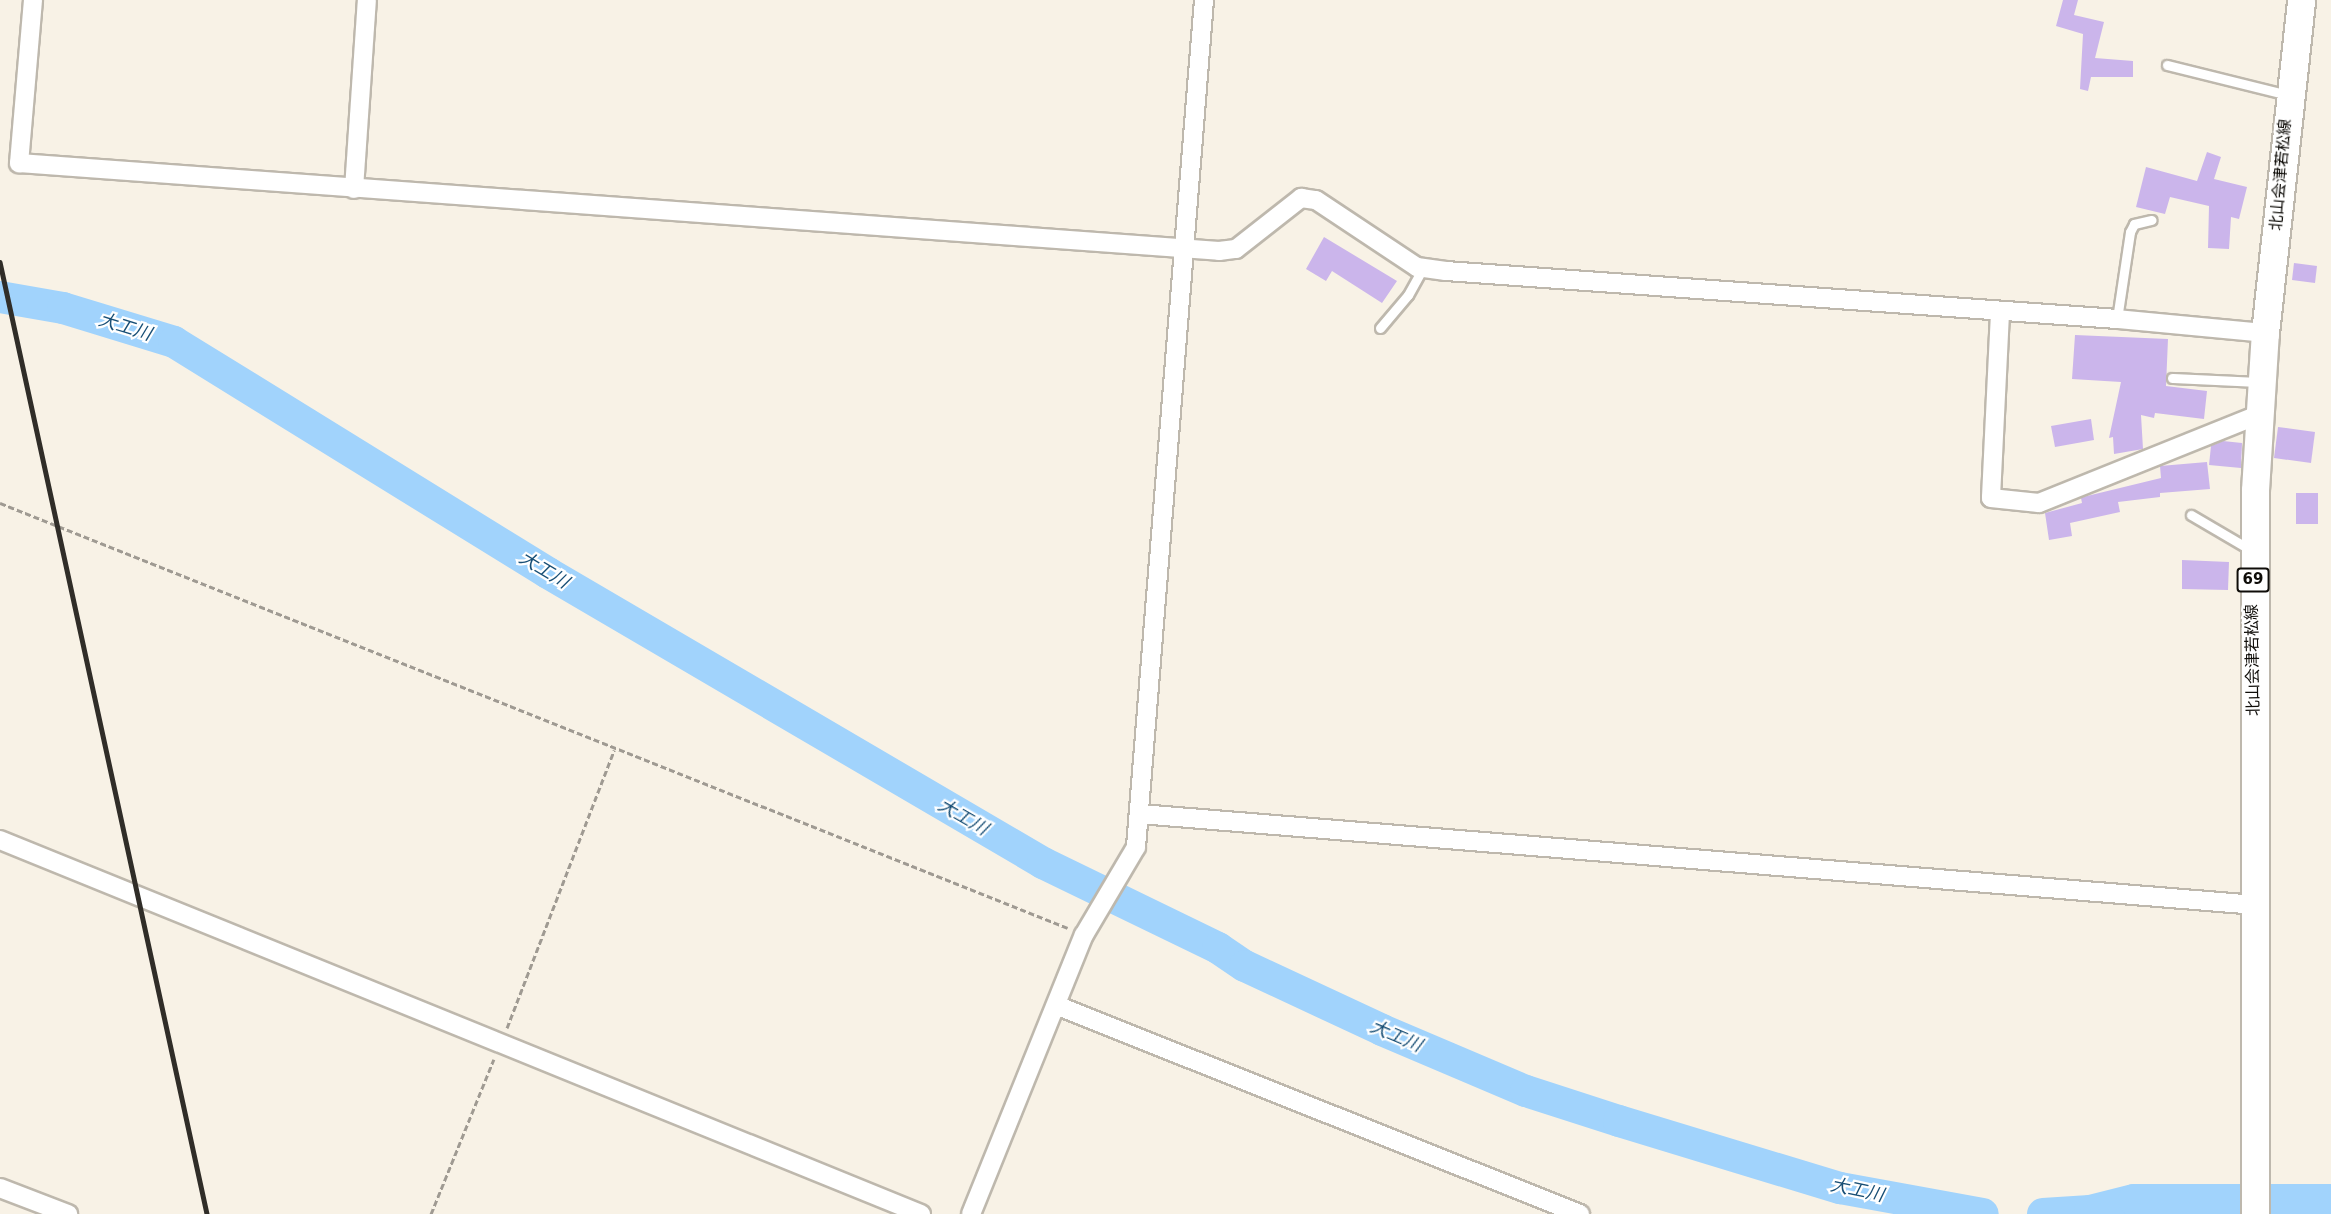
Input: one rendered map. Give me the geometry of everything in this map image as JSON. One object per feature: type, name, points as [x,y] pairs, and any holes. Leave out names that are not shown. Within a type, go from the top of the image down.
[{"type":"main road","name":"北山会津若松線","points":[[2255,1214],[2257,905],[2253,551],[2265,333],[2288,95],[2301,0]]},
{"type":"street","points":[[33,0],[19,163],[354,189],[1236,249],[1301,198],[1316,200],[1423,268],[2117,319],[2265,333]]},
{"type":"street","points":[[354,189],[367,0]]},
{"type":"street","points":[[971,1214],[1058,1006],[1084,935],[1136,847],[1204,0]]},
{"type":"street","points":[[2000,312],[1991,498],[2039,503],[2260,414]]},
{"type":"street","points":[[1140,814],[2257,905]]},
{"type":"street","points":[[0,840],[500,1046],[921,1214]]},
{"type":"street","points":[[1058,1006],[1580,1214]]},
{"type":"street","points":[[0,1188],[68,1214]]},
{"type":"lane","points":[[2167,65],[2288,95]]},
{"type":"lane","points":[[2117,319],[2130,232],[2134,224],[2152,220]]},
{"type":"lane","points":[[1380,328],[1408,295],[1423,268]]},
{"type":"lane","points":[[2172,378],[2262,382]]},
{"type":"lane","points":[[2191,515],[2253,551]]},
{"type":"path","points":[[0,503],[1084,935]]},
{"type":"path","points":[[431,1214],[500,1046],[615,750]]},
{"type":"building","points":[[2063,0],[2078,0],[2074,15],[2104,22],[2095,58],[2133,61],[2133,77],[2091,77],[2088,91],[2080,89],[2083,34],[2056,26]]},
{"type":"building","points":[[2207,152],[2221,157],[2214,179],[2247,187],[2239,219],[2231,217],[2229,249],[2208,248],[2209,206],[2170,197],[2165,214],[2136,207],[2146,167],[2197,181]]},
{"type":"building","points":[[1324,237],[1397,281],[1382,303],[1332,271],[1326,281],[1306,269]]},
{"type":"building","points":[[2294,263],[2317,266],[2315,283],[2292,280]]},
{"type":"building","points":[[2075,335],[2168,339],[2166,386],[2207,391],[2204,419],[2155,413],[2154,418],[2141,415],[2143,449],[2114,454],[2113,437],[2109,438],[2121,382],[2072,379]]},
{"type":"building","points":[[2091,419],[2094,440],[2055,447],[2051,426]]},
{"type":"building","points":[[2278,427],[2315,432],[2311,463],[2274,458]]},
{"type":"building","points":[[2223,441],[2242,443],[2241,468],[2209,465],[2211,446]]},
{"type":"building","points":[[2207,462],[2210,489],[2160,493],[2160,497],[2118,502],[2120,512],[2070,523],[2072,536],[2049,540],[2045,513],[2082,503],[2081,498],[2087,496],[2161,478],[2160,466]]},
{"type":"building","points":[[2296,493],[2318,493],[2318,524],[2296,524]]},
{"type":"building","points":[[2182,560],[2229,562],[2228,590],[2182,589]]},
{"type":"waterway","name":"大工川","points":[[0,297],[63,308],[174,342],[548,573],[1043,863],[1218,948],[1245,966],[1382,1030],[1526,1091],[1619,1121],[1840,1188],[1983,1214]]},
{"type":"waterway","name":"大工川","points":[[2043,1214],[2090,1211],[2134,1200],[2331,1200]]},
{"type":"railway","points":[[0,262],[207,1214]]}]
